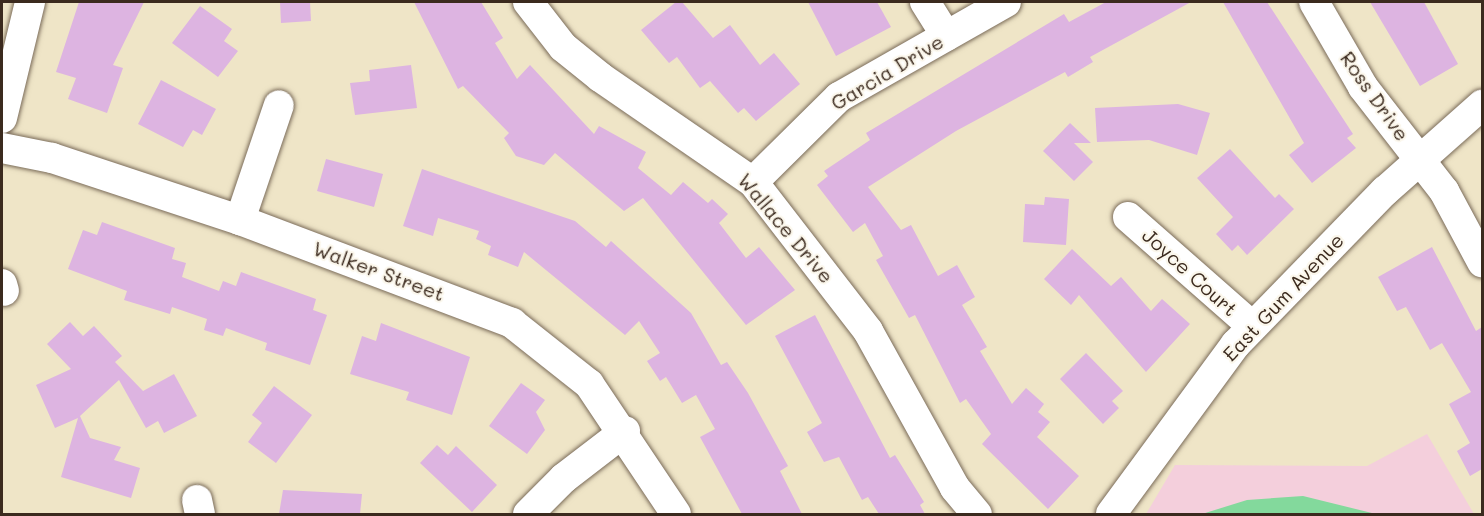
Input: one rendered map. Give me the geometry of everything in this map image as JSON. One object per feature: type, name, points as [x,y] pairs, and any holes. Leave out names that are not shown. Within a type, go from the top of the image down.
[{"type":"street","points":[[2,118],[30,2]]},
{"type":"street","name":"Wallace Drive","points":[[528,2],[562,47],[600,77],[753,182],[868,331],[955,488],[977,514]]},
{"type":"street","points":[[925,2],[946,36]]},
{"type":"street","name":"Garcia Drive","points":[[753,182],[839,97],[1006,2]]},
{"type":"street","name":"Ross Drive","points":[[1314,2],[1363,87],[1444,191],[1482,262]]},
{"type":"street","points":[[240,220],[279,105]]},
{"type":"street","name":"East Gum Avenue","points":[[1111,514],[1192,399],[1252,326],[1419,159],[1482,105]]},
{"type":"street","name":"Walker Street","points":[[2,148],[52,158],[240,220],[512,323],[589,384],[625,431],[676,514]]},
{"type":"street","name":"Joyce Court","points":[[1128,217],[1252,326]]},
{"type":"street","points":[[528,514],[564,478],[625,431]]},
{"type":"shaded area","points":[[1427,434],[1474,514],[1146,514],[1175,465],[1367,466]]},
{"type":"green space","points":[[1303,496],[1376,514],[1202,514],[1247,500]]},
{"type":"building","points":[[79,2],[144,2],[113,65],[123,68],[107,113],[68,99],[76,78],[56,72]]},
{"type":"building","points":[[280,2],[310,2],[311,21],[281,23]]},
{"type":"building","points":[[414,2],[481,2],[503,38],[495,43],[517,79],[530,65],[594,134],[599,126],[646,152],[638,168],[671,195],[683,182],[708,203],[712,199],[728,214],[719,223],[746,258],[759,247],[795,290],[746,325],[643,198],[624,211],[555,153],[544,165],[516,156],[504,138],[509,133],[463,86],[458,89]]},
{"type":"building","points":[[676,2],[682,2],[713,38],[730,25],[760,65],[774,53],[800,84],[756,121],[744,108],[738,113],[710,81],[700,88],[677,57],[669,63],[641,30]]},
{"type":"building","points":[[808,2],[877,2],[891,27],[836,56]]},
{"type":"building","points":[[1106,2],[1191,2],[1090,57],[1093,62],[1068,77],[1065,72],[956,131],[868,187],[901,230],[911,225],[938,276],[957,265],[975,297],[962,305],[987,347],[980,351],[1012,404],[1026,388],[1044,404],[1038,412],[1050,422],[1037,437],[1079,476],[1048,509],[982,444],[991,434],[966,399],[960,403],[915,315],[909,318],[876,260],[883,256],[865,223],[853,232],[817,185],[828,176],[824,171],[870,140],[866,133],[1064,14],[1069,22]]},
{"type":"building","points":[[1223,2],[1267,2],[1353,134],[1347,138],[1356,148],[1312,183],[1289,155],[1304,143]]},
{"type":"building","points":[[1370,2],[1424,2],[1458,64],[1420,86]]},
{"type":"building","points":[[200,6],[232,29],[224,41],[238,51],[218,77],[172,43]]},
{"type":"building","points":[[411,65],[417,108],[355,115],[350,83],[370,81],[369,70]]},
{"type":"building","points":[[161,80],[216,109],[202,135],[193,130],[183,147],[138,124]]},
{"type":"building","points":[[1178,104],[1210,113],[1197,155],[1149,140],[1097,142],[1095,108]]},
{"type":"building","points":[[1070,123],[1091,143],[1074,143],[1093,162],[1074,181],[1043,151]]},
{"type":"building","points":[[1230,149],[1275,198],[1279,194],[1294,209],[1247,255],[1238,245],[1232,251],[1216,234],[1233,217],[1197,178]]},
{"type":"building","points":[[326,159],[383,174],[374,207],[317,191]]},
{"type":"building","points":[[422,169],[575,221],[606,247],[611,241],[691,313],[721,365],[727,362],[748,393],[788,466],[780,471],[802,514],[742,514],[700,437],[715,429],[696,395],[682,403],[666,377],[660,381],[647,361],[660,353],[639,321],[625,335],[524,252],[518,267],[488,255],[491,246],[476,239],[479,231],[438,218],[433,236],[403,226]]},
{"type":"building","points":[[1045,197],[1069,199],[1066,245],[1023,242],[1025,204],[1044,205]]},
{"type":"building","points":[[102,222],[175,248],[172,259],[186,263],[182,277],[219,291],[223,281],[236,286],[241,272],[316,299],[313,310],[327,315],[310,365],[265,350],[267,343],[226,328],[223,336],[204,330],[207,319],[172,307],[170,314],[124,300],[127,291],[68,269],[83,230],[97,235]]},
{"type":"building","points":[[1432,247],[1476,331],[1482,327],[1482,469],[1470,476],[1457,451],[1470,443],[1449,404],[1471,392],[1442,343],[1430,350],[1406,307],[1397,311],[1378,277]]},
{"type":"building","points":[[1072,249],[1111,286],[1121,277],[1151,311],[1162,299],[1190,324],[1146,372],[1079,295],[1071,305],[1044,279]]},
{"type":"building","points":[[815,315],[890,458],[895,455],[924,502],[920,505],[925,514],[879,514],[868,497],[862,500],[839,457],[824,462],[807,432],[822,423],[775,336]]},
{"type":"building","points":[[70,322],[83,336],[94,326],[122,356],[115,362],[143,391],[174,374],[197,416],[164,433],[158,421],[146,428],[119,380],[80,416],[90,438],[121,447],[114,460],[140,468],[131,498],[61,477],[78,418],[55,428],[36,385],[71,369],[47,344]]},
{"type":"building","points":[[381,323],[470,357],[452,415],[406,400],[409,392],[350,374],[362,336],[376,341]]},
{"type":"building","points":[[1086,353],[1123,391],[1112,401],[1119,408],[1103,424],[1060,379]]},
{"type":"building","points":[[521,383],[545,400],[536,412],[545,430],[527,454],[489,426]]},
{"type":"building","points":[[274,386],[312,415],[276,463],[248,442],[262,423],[252,415]]},
{"type":"building","points":[[437,445],[448,455],[456,446],[497,485],[472,512],[420,463]]},
{"type":"building","points":[[283,490],[362,494],[360,514],[279,514]]}]
